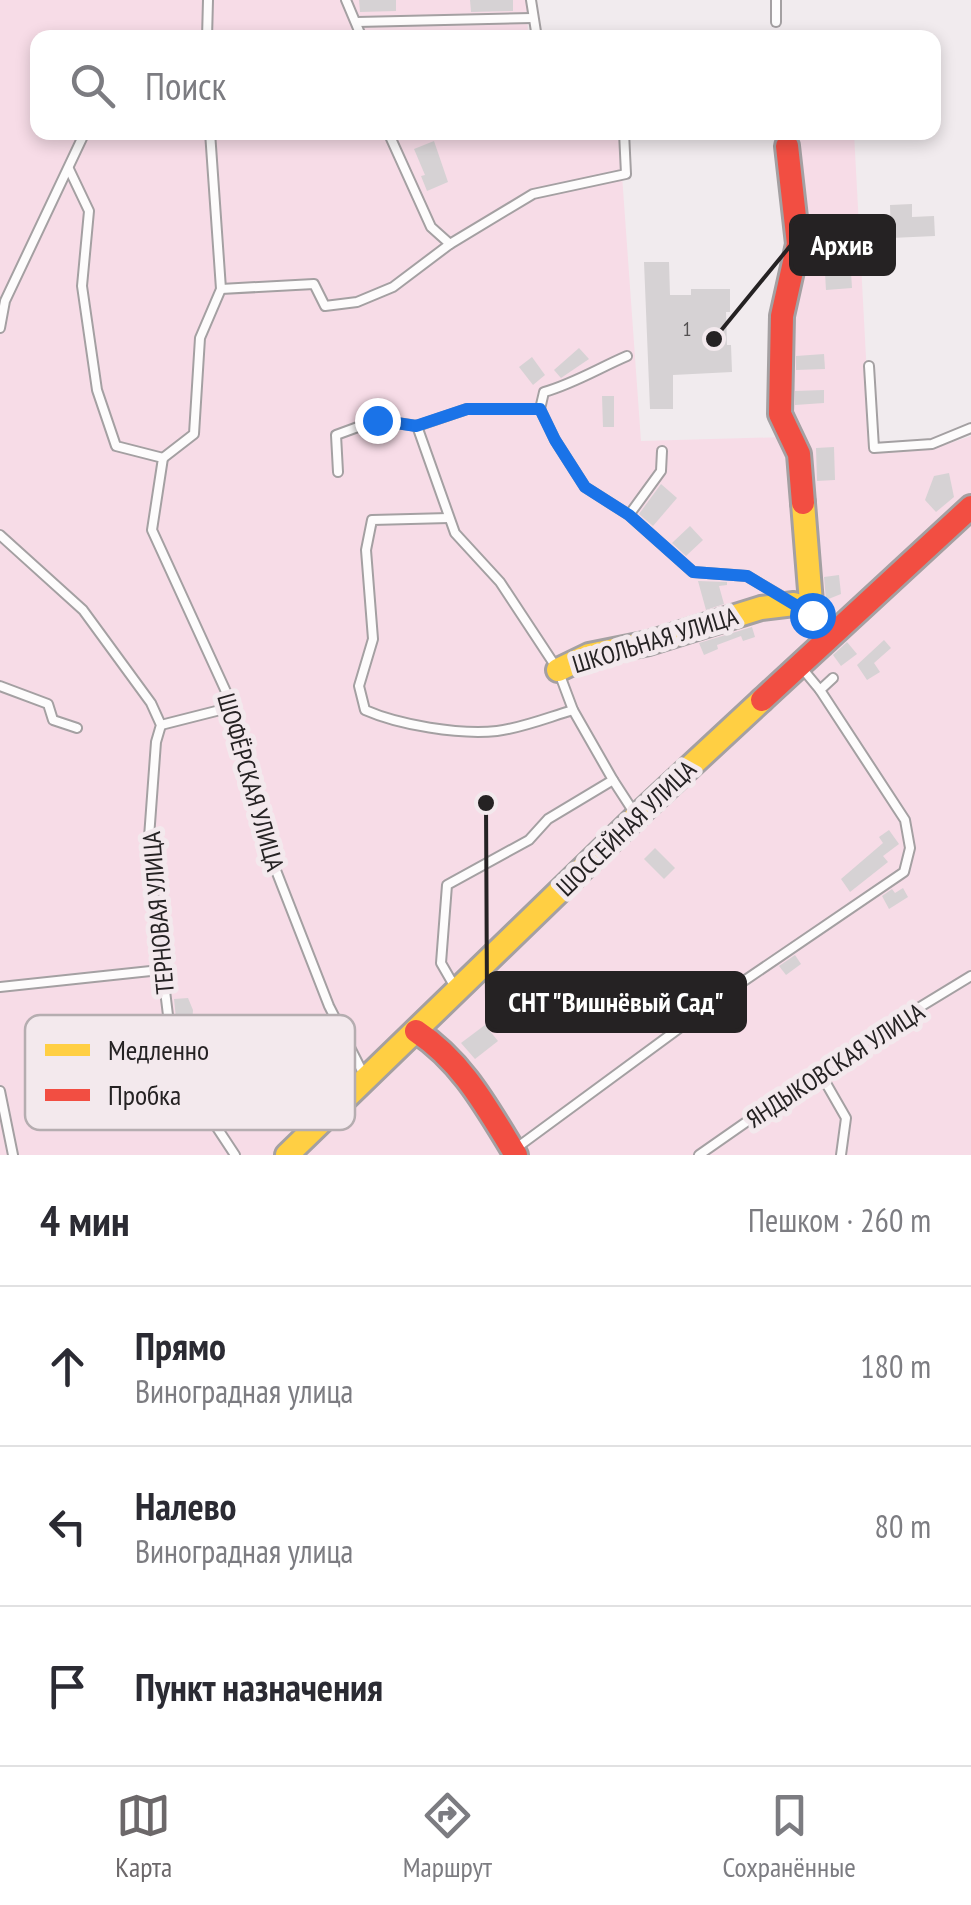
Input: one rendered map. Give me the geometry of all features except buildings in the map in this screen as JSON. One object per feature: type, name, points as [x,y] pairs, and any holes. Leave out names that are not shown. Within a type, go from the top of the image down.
[{"type":"street","points":[[787,146],[798,244],[782,316],[780,414],[799,454],[812,615],[794,604]]},
{"type":"street","name":"ШОССЕЙНАЯ УЛИЦА","points":[[355,1090],[798,664],[967,520]]},
{"type":"street","name":"ШКОЛЬНАЯ УЛИЦА","points":[[558,670],[589,655],[650,642],[761,608],[794,604]]},
{"type":"street","points":[[416,1031],[438,1044],[460,1065],[512,1154]]},
{"type":"street","name":"ШОССЕЙНАЯ УЛИЦА","points":[[287,1155],[313,1130]]},
{"type":"lane","points":[[207,30],[208,0]]},
{"type":"lane","points":[[346,0],[360,30]]},
{"type":"lane","points":[[532,0],[534,30]]},
{"type":"lane","points":[[776,0],[776,22]]},
{"type":"lane","points":[[358,22],[532,18]]},
{"type":"lane","points":[[0,328],[5,301],[81,140]]},
{"type":"lane","points":[[69,170],[88,211],[82,286],[97,390],[116,446],[163,458],[194,434],[200,338],[222,289],[211,140]]},
{"type":"lane","points":[[392,140],[431,227],[450,244]]},
{"type":"lane","points":[[222,289],[314,284],[325,306],[357,302],[393,287],[450,244],[533,194],[626,174],[624,140]]},
{"type":"lane","points":[[627,356],[566,386],[544,392],[540,409],[585,487],[629,515],[693,572],[747,576],[794,604]]},
{"type":"lane","points":[[869,366],[874,448],[932,444],[971,428]]},
{"type":"lane","points":[[338,472],[336,435],[377,420],[416,426],[467,409],[540,409]]},
{"type":"lane","points":[[416,426],[454,533],[500,582],[558,670],[573,710],[637,816]]},
{"type":"lane","points":[[629,515],[661,471],[662,451]]},
{"type":"lane","name":"ШОФЁРСКАЯ УЛИЦА","points":[[163,458],[152,530],[232,707],[268,850],[334,1015]]},
{"type":"lane","points":[[448,518],[372,520],[366,550],[372,639],[360,686],[365,710],[382,718],[442,728],[498,731],[573,710]]},
{"type":"lane","points":[[0,535],[83,610],[152,703],[161,725],[232,707]]},
{"type":"lane","points":[[512,1154],[738,986],[904,872],[910,848],[905,820],[820,690],[798,664]]},
{"type":"lane","points":[[820,690],[833,678]]},
{"type":"lane","points":[[0,686],[48,704],[53,720],[77,728]]},
{"type":"lane","name":"ТЕРНОВАЯ УЛИЦА","points":[[161,725],[156,742],[148,851],[168,1015]]},
{"type":"lane","points":[[457,991],[441,963],[447,886],[529,840],[548,819],[613,780]]},
{"type":"lane","points":[[0,987],[160,970]]},
{"type":"lane","name":"ЯНДЫКОВСКАЯ УЛИЦА","points":[[699,1155],[818,1071],[971,976]]},
{"type":"lane","name":"ШОФЁРСКАЯ УЛИЦА","points":[[355,1057],[366,1079]]},
{"type":"lane","points":[[818,1071],[846,1118],[842,1155]]},
{"type":"lane","points":[[0,1091],[13,1155]]},
{"type":"lane","name":"ТЕРНОВАЯ УЛИЦА","points":[[219,1130],[235,1155]]},
{"type":"shaded area","points":[[0,0],[527,0],[528,30],[30,30],[30,140],[620,140],[641,441],[786,437],[791,140],[854,140],[871,451],[935,448],[971,436],[971,1155],[0,1155]]},
{"type":"traffic: slow","points":[[558,670],[589,655],[649,643],[761,608],[794,604],[812,615],[803,503]]},
{"type":"traffic: slow","points":[[355,1089],[762,700]]},
{"type":"traffic: slow","points":[[287,1155],[313,1130]]},
{"type":"traffic: jam","points":[[787,146],[798,244],[782,316],[780,414],[799,454],[803,503]]},
{"type":"traffic: jam","points":[[762,700],[971,507]]},
{"type":"traffic: jam","points":[[416,1031],[461,1071],[516,1155]]},
{"type":"place","name":"Архив","points":[[714,339]]},
{"type":"place","name":"СНТ \"Вишнёвый Сад\"","points":[[486,803]]},
{"type":"route","points":[[377,420],[416,426],[467,409],[540,409],[585,487],[629,515],[693,572],[747,576],[812,615]]}]
